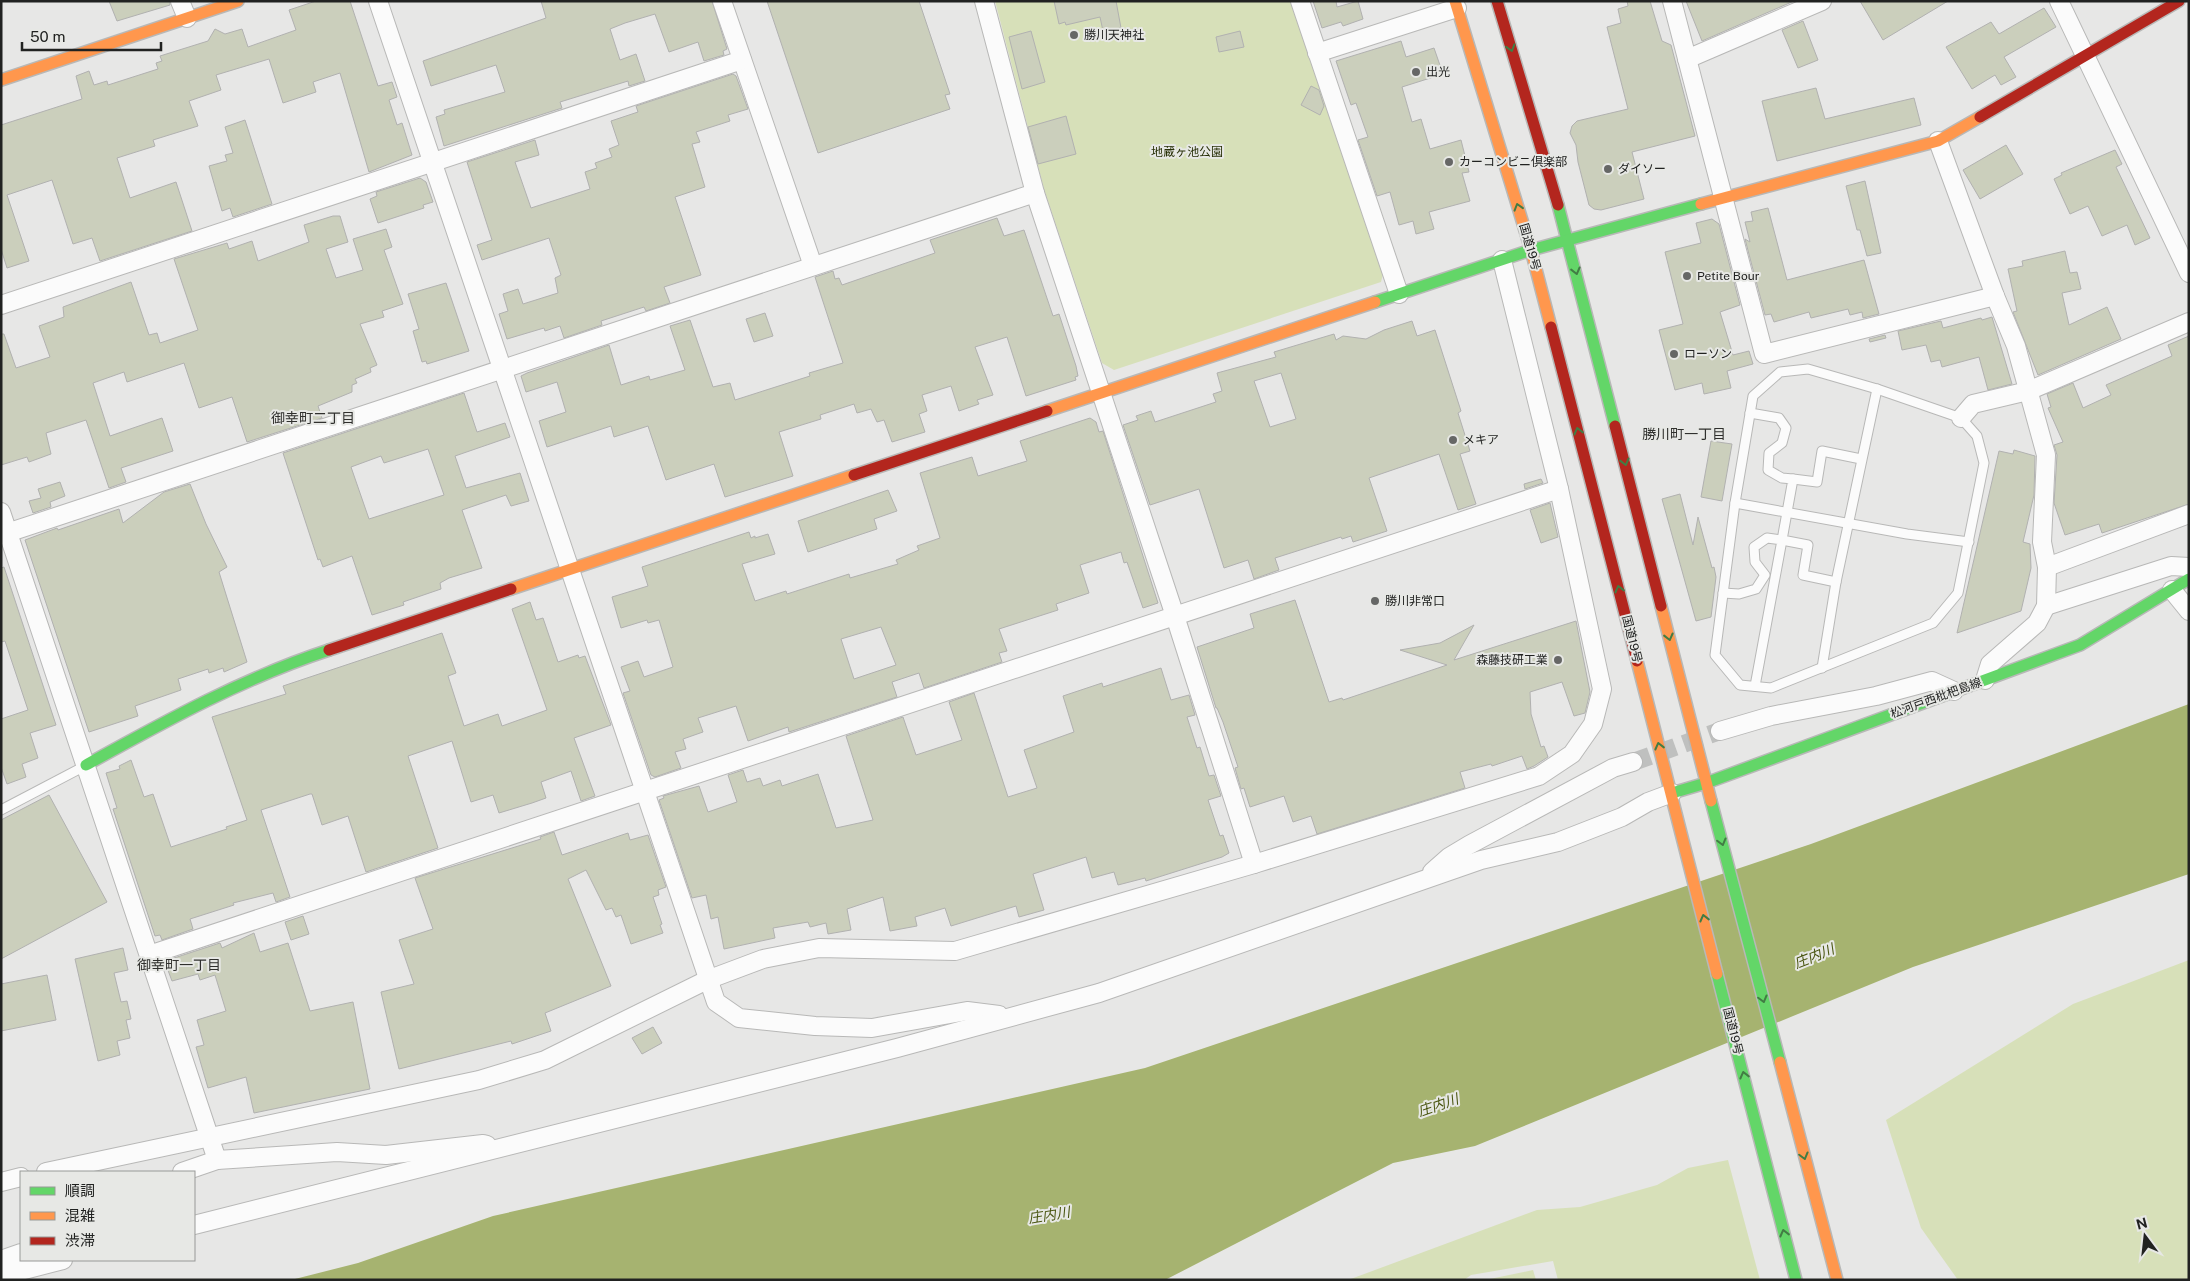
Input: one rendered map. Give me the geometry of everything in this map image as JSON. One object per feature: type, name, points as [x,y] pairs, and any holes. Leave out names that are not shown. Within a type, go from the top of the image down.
[{"type":"main road","points":[[1,80],[238,1]]},
{"type":"main road","points":[[1497,1],[1568,239],[1706,783],[1837,1280]]},
{"type":"main road","points":[[86,765],[189,708],[300,659],[569,568],[1531,250],[1938,141],[2179,1]]},
{"type":"main road","name":"国道19号","points":[[1456,5],[1531,250],[1796,1280]]},
{"type":"main road","name":"松河戸西枇杷島線","points":[[1673,798],[1706,783],[2080,645],[2189,579]]},
{"type":"street","points":[[180,1],[187,18]]},
{"type":"street","points":[[378,1],[501,370],[716,1002],[739,1018],[815,1026],[872,1028],[967,1011],[1010,1016]]},
{"type":"street","points":[[722,1],[813,266]]},
{"type":"street","points":[[984,1],[1035,193],[1176,616],[1254,864]]},
{"type":"street","points":[[1300,1],[1399,294]]},
{"type":"street","points":[[1672,1],[1764,354],[1995,296]]},
{"type":"street","points":[[1687,59],[1822,1]]},
{"type":"street","points":[[2059,1],[2189,273]]},
{"type":"street","points":[[1317,53],[1456,5]]},
{"type":"street","points":[[1,305],[742,60]]},
{"type":"street","points":[[1938,141],[1995,296],[2016,346],[2046,455],[2042,542],[2047,567],[2046,606],[2037,622],[1990,664],[1985,680]]},
{"type":"street","points":[[5,534],[1035,193]]},
{"type":"street","points":[[51,1171],[479,1080],[545,1060],[707,980],[763,959],[818,948],[955,951],[1254,864],[1538,776],[1572,754],[1592,724],[1602,689],[1559,488],[1502,260]]},
{"type":"street","points":[[1961,418],[1973,404],[2028,391],[2189,322]]},
{"type":"street","points":[[149,955],[644,793],[1559,488]]},
{"type":"street","points":[[1,512],[5,534],[86,765],[217,1160]]},
{"type":"street","points":[[2047,567],[2189,514]]},
{"type":"street","points":[[2046,606],[2171,566],[2189,567]]},
{"type":"street","points":[[2172,590],[2189,611]]},
{"type":"street","points":[[1720,731],[1771,716],[1876,696],[1932,681],[1954,691]]},
{"type":"street","points":[[1424,879],[1449,857],[1468,845],[1613,768],[1633,762]]},
{"type":"street","points":[[195,1225],[897,1048],[1098,993],[1481,860],[1558,842],[1622,817],[1648,802],[1673,798]]},
{"type":"street","points":[[185,1171],[217,1160],[337,1152],[386,1155],[483,1144],[500,1149]]},
{"type":"street","points":[[1,1182],[20,1177]]},
{"type":"street","points":[[1,1260],[20,1253]]},
{"type":"street","points":[[1,1276],[59,1261]]},
{"type":"lane","points":[[1808,369],[1877,389],[1961,418],[1977,436],[1984,463],[1958,593],[1933,623],[1771,688],[1740,685],[1715,655],[1735,503],[1753,396],[1780,372],[1808,369]]},
{"type":"lane","points":[[1822,668],[1836,582],[1877,389]]},
{"type":"lane","points":[[1750,413],[1779,418],[1786,428],[1782,444],[1769,453],[1768,470],[1782,478],[1816,482],[1822,451],[1861,459]]},
{"type":"lane","points":[[1755,686],[1793,479]]},
{"type":"lane","points":[[1735,503],[1849,522],[1907,534],[1968,542]]},
{"type":"lane","points":[[1723,593],[1739,594],[1756,589],[1765,576],[1755,562],[1754,547],[1767,538],[1808,544],[1803,575],[1836,582]]},
{"type":"lane","points":[[1,810],[86,765]]},
{"type":"green space","name":"地蔵ヶ池公園","points":[[995,1],[1293,1],[1383,274],[1381,282],[1114,370],[1102,363],[1044,189]]},
{"type":"green space","points":[[2189,960],[2189,1280],[1958,1280],[1921,1228],[1886,1120],[2073,1004]]},
{"type":"green space","points":[[1728,1160],[1760,1280],[1558,1280],[1553,1261],[1471,1275],[1464,1280],[1348,1280],[1537,1210],[1580,1207],[1657,1185],[1688,1168]]},
{"type":"green space","points":[[1533,1270],[1536,1280],[1485,1280]]},
{"type":"water","name":"庄内川","points":[[2189,704],[2189,874],[1913,967],[1475,1146],[1393,1163],[1165,1280],[291,1280],[358,1263],[493,1216],[1145,1068],[1811,844]]},
{"type":"building","points":[[109,1],[170,1],[170,5],[117,21]]},
{"type":"building","points":[[316,1],[350,1],[378,86],[392,82],[397,97],[389,100],[397,125],[402,123],[412,155],[369,172],[340,73],[313,82],[316,92],[283,103],[269,59],[216,75],[221,90],[189,101],[198,126],[153,140],[155,146],[117,158],[130,198],[176,182],[192,231],[100,261],[92,238],[73,244],[52,180],[7,195],[29,261],[7,268],[1,249],[1,125],[82,99],[76,76],[89,71],[94,85],[107,81],[108,85],[158,69],[156,63],[162,61],[160,56],[208,41],[215,29],[225,34],[242,29],[248,47],[296,30],[289,10]]},
{"type":"building","points":[[541,1],[712,1],[727,49],[723,51],[724,55],[704,61],[698,42],[669,52],[655,14],[625,23],[610,29],[620,60],[636,54],[645,81],[629,86],[628,81],[560,102],[562,108],[444,146],[436,117],[445,114],[444,110],[505,92],[496,65],[431,86],[423,61],[546,18]]},
{"type":"building","points":[[767,1],[919,1],[950,94],[945,95],[950,109],[818,153]]},
{"type":"building","points":[[1054,1],[1116,1],[1121,28],[1103,31],[1100,17],[1066,25],[1065,22],[1059,24]]},
{"type":"building","points":[[1313,1],[1336,1],[1337,7],[1358,1],[1363,19],[1343,26],[1341,22],[1322,28]]},
{"type":"building","points":[[1627,1],[1650,1],[1662,41],[1671,45],[1695,136],[1632,152],[1644,199],[1601,210],[1594,209],[1589,205],[1578,162],[1576,145],[1570,133],[1572,126],[1577,121],[1628,109],[1607,27],[1621,23],[1618,9],[1628,6]]},
{"type":"building","points":[[1686,1],[1794,1],[1702,41]]},
{"type":"building","points":[[1860,1],[1948,1],[1883,40]]},
{"type":"building","points":[[2044,8],[2056,27],[2004,57],[2016,77],[2001,85],[1995,75],[1972,89],[1946,47],[1991,22],[1999,34]]},
{"type":"building","points":[[1803,21],[1818,60],[1798,68],[1782,30]]},
{"type":"building","points":[[1031,31],[1045,82],[1022,89],[1009,37]]},
{"type":"building","points":[[1240,31],[1244,47],[1219,52],[1216,37]]},
{"type":"building","points":[[1401,41],[1406,57],[1434,48],[1443,74],[1402,87],[1412,122],[1421,119],[1430,149],[1461,140],[1469,172],[1462,173],[1470,201],[1429,212],[1434,229],[1416,234],[1413,221],[1399,225],[1390,192],[1377,196],[1358,140],[1368,137],[1356,103],[1351,105],[1336,61]]},
{"type":"building","points":[[733,74],[736,76],[748,109],[728,115],[730,121],[696,132],[700,142],[692,144],[705,187],[675,197],[701,275],[664,287],[670,303],[646,311],[644,307],[601,321],[602,325],[564,338],[560,326],[545,331],[544,328],[507,339],[499,314],[508,311],[503,294],[518,289],[523,304],[558,293],[555,278],[561,275],[549,238],[482,260],[477,245],[492,240],[467,162],[535,140],[539,155],[515,162],[531,208],[590,189],[585,172],[597,168],[595,163],[612,157],[609,149],[619,145],[611,121],[638,112],[636,106]]},
{"type":"building","points":[[1311,86],[1319,90],[1324,106],[1320,115],[1301,105]]},
{"type":"building","points":[[1816,88],[1825,119],[1914,98],[1921,125],[1777,161],[1762,101]]},
{"type":"building","points":[[1066,116],[1076,154],[1038,164],[1028,127]]},
{"type":"building","points":[[245,120],[272,204],[233,217],[230,208],[222,211],[209,166],[227,161],[225,155],[233,153],[225,127]]},
{"type":"building","points":[[2006,145],[2023,174],[1980,199],[1963,170]]},
{"type":"building","points":[[2115,150],[2122,164],[2116,167],[2150,238],[2135,245],[2127,225],[2102,236],[2088,206],[2070,214],[2054,179],[2062,175],[2061,173]]},
{"type":"building","points":[[420,178],[426,182],[433,202],[423,205],[424,208],[378,223],[370,199],[377,196],[376,192]]},
{"type":"building","points":[[1865,181],[1881,253],[1867,256],[1860,230],[1857,230],[1846,186]]},
{"type":"building","points":[[1768,208],[1787,280],[1864,260],[1879,314],[1863,318],[1862,312],[1850,315],[1848,309],[1811,318],[1809,312],[1774,322],[1771,314],[1765,315],[1745,239],[1750,242],[1745,222],[1753,221],[1751,212]]},
{"type":"building","points":[[333,216],[340,216],[348,242],[326,249],[336,278],[363,270],[353,239],[386,229],[392,247],[384,250],[403,304],[382,311],[384,317],[360,324],[377,365],[370,368],[371,372],[355,379],[357,383],[352,385],[352,392],[318,406],[322,418],[247,442],[232,397],[199,408],[184,363],[127,382],[124,372],[93,383],[110,436],[162,418],[173,451],[121,468],[126,482],[109,488],[86,420],[46,433],[51,454],[29,462],[27,457],[1,465],[1,334],[4,334],[16,368],[50,357],[39,326],[64,317],[63,307],[131,282],[149,335],[157,333],[160,343],[198,330],[174,259],[227,243],[229,249],[252,241],[258,261],[309,242],[304,225]]},
{"type":"building","points":[[997,218],[1004,236],[1024,230],[1053,316],[1059,314],[1076,366],[1078,376],[1075,377],[1076,380],[1026,396],[1007,337],[975,347],[993,395],[977,400],[979,404],[959,411],[951,386],[922,395],[927,411],[919,414],[925,432],[892,442],[884,420],[877,422],[871,409],[857,413],[854,404],[820,415],[821,419],[779,432],[793,476],[725,497],[714,464],[666,480],[648,426],[614,437],[611,426],[547,447],[539,421],[566,412],[557,382],[526,392],[521,376],[609,345],[621,385],[649,376],[650,380],[685,370],[670,326],[690,320],[713,387],[730,383],[735,400],[810,376],[809,373],[843,363],[815,277],[833,271],[835,279],[839,278],[842,285],[935,253],[930,240]]},
{"type":"building","points":[[1712,219],[1719,224],[1740,305],[1720,312],[1733,355],[1749,351],[1753,364],[1727,371],[1731,388],[1704,394],[1702,383],[1675,390],[1659,330],[1683,324],[1665,252],[1701,243],[1696,223]]},
{"type":"building","points":[[2065,251],[2070,273],[2077,272],[2081,289],[2062,293],[2069,325],[2107,307],[2121,339],[2038,375],[2013,312],[2017,311],[2008,269],[2023,266],[2022,261]]},
{"type":"building","points":[[446,283],[469,351],[427,364],[426,361],[422,362],[413,331],[419,329],[408,294]]},
{"type":"building","points":[[765,313],[773,336],[754,342],[746,319]]},
{"type":"building","points":[[1992,317],[2012,384],[1988,390],[1979,357],[1942,367],[1940,360],[1931,362],[1926,345],[1902,350],[1898,331],[1941,321],[1943,328]]},
{"type":"building","points":[[1412,321],[1417,336],[1435,330],[1461,411],[1458,413],[1470,451],[1460,454],[1476,504],[1458,510],[1439,454],[1369,478],[1387,531],[1353,542],[1351,536],[1342,539],[1341,537],[1275,558],[1279,570],[1254,579],[1248,560],[1224,568],[1199,489],[1150,505],[1123,425],[1138,420],[1136,416],[1151,411],[1155,422],[1216,402],[1213,394],[1222,391],[1217,373],[1276,357],[1274,352],[1334,334],[1336,340],[1343,336],[1366,339],[1384,330]],"holes":[[[1281,373],[1296,419],[1270,427],[1254,381]]]},
{"type":"building","points":[[1885,335],[1886,338],[1870,342],[1869,339]]},
{"type":"building","points":[[2189,336],[2189,504],[2102,533],[2099,524],[2065,535],[2054,503],[2057,455],[2054,445],[2063,442],[2048,408],[2051,407],[2047,394],[2073,383],[2083,408],[2111,395],[2106,385],[2172,356],[2168,345]]},
{"type":"building","points":[[464,393],[477,432],[505,423],[510,437],[455,456],[466,488],[520,473],[529,501],[511,506],[506,495],[462,510],[482,568],[449,578],[440,583],[441,589],[403,602],[404,605],[372,615],[352,556],[323,567],[320,559],[318,560],[283,453]],"holes":[[[428,449],[444,495],[369,519],[351,467],[381,456],[384,463]]]},
{"type":"building","points":[[1090,418],[1096,422],[1099,432],[1103,431],[1158,603],[1143,608],[1127,562],[1124,563],[1121,552],[1080,565],[1089,593],[1056,604],[1058,610],[999,629],[1007,651],[999,653],[1002,662],[924,688],[919,673],[892,682],[897,697],[789,732],[788,727],[748,741],[736,706],[698,718],[703,732],[683,739],[686,749],[675,752],[681,768],[655,777],[651,775],[623,693],[630,691],[621,667],[638,661],[644,677],[673,667],[659,620],[648,623],[647,620],[621,628],[612,597],[648,586],[642,567],[749,532],[751,538],[768,534],[775,554],[742,564],[755,601],[786,591],[787,594],[849,574],[850,578],[898,564],[896,560],[919,550],[917,546],[940,538],[920,473],[972,457],[978,476],[1027,461],[1020,441]],"holes":[[[881,627],[896,665],[854,679],[841,639]]]},
{"type":"building","points":[[1711,441],[1732,444],[1722,501],[1701,497]]},
{"type":"building","points":[[2014,450],[2035,456],[2034,495],[2023,542],[2030,544],[2031,568],[2021,611],[1957,633],[1999,451],[2013,454]]},
{"type":"building","points":[[1541,479],[1543,483],[1525,489],[1524,484]]},
{"type":"building","points":[[60,482],[65,496],[50,502],[51,507],[33,513],[29,501],[41,498],[38,489]]},
{"type":"building","points":[[190,484],[206,524],[227,567],[219,572],[247,662],[224,672],[223,668],[209,673],[208,669],[178,679],[181,690],[135,706],[138,716],[89,732],[25,540],[119,509],[123,523],[164,492]]},
{"type":"building","points":[[888,490],[897,511],[874,519],[877,529],[808,552],[798,521]]},
{"type":"building","points":[[1680,494],[1693,545],[1698,517],[1716,577],[1711,617],[1696,621],[1662,499]]},
{"type":"building","points":[[1550,503],[1558,537],[1541,543],[1530,510]]},
{"type":"building","points":[[4,567],[56,725],[30,733],[38,758],[22,764],[26,777],[7,784],[1,767],[1,719],[28,710],[5,641],[1,642],[1,568]]},
{"type":"building","points":[[1295,600],[1329,702],[1342,698],[1343,700],[1447,665],[1400,650],[1440,643],[1474,625],[1454,660],[1576,621],[1590,692],[1585,713],[1574,716],[1562,682],[1530,692],[1531,714],[1541,747],[1544,746],[1548,757],[1527,769],[1522,756],[1492,766],[1491,764],[1460,772],[1465,788],[1317,834],[1311,816],[1293,822],[1284,796],[1250,807],[1244,788],[1241,789],[1235,768],[1238,767],[1223,722],[1216,708],[1197,647],[1254,628],[1250,614]]},
{"type":"building","points":[[530,602],[536,620],[543,618],[558,662],[578,655],[579,658],[585,656],[611,725],[574,738],[595,796],[581,801],[571,771],[541,782],[546,798],[499,813],[493,795],[471,802],[452,741],[408,756],[438,848],[366,872],[348,816],[322,825],[312,794],[310,794],[261,810],[290,897],[276,902],[273,893],[233,903],[234,905],[190,919],[193,929],[162,940],[160,935],[155,936],[113,809],[117,808],[106,773],[120,769],[119,766],[131,760],[144,797],[153,794],[171,847],[227,829],[226,827],[247,820],[212,717],[286,694],[283,686],[442,633],[456,673],[448,676],[464,726],[498,714],[502,726],[547,710],[512,609]]},
{"type":"building","points":[[1161,668],[1171,700],[1189,695],[1195,715],[1187,717],[1197,748],[1200,747],[1209,776],[1214,775],[1221,796],[1208,800],[1220,836],[1223,835],[1229,853],[1222,857],[1146,881],[1145,878],[1118,885],[1114,872],[1092,878],[1086,857],[1033,874],[1044,910],[1019,917],[1016,906],[951,926],[945,908],[915,917],[917,926],[890,931],[883,897],[847,909],[851,930],[828,934],[826,923],[810,927],[808,922],[773,928],[775,938],[724,949],[718,917],[711,919],[706,895],[692,898],[659,800],[664,798],[663,796],[699,786],[708,812],[737,802],[728,775],[743,770],[747,782],[760,778],[763,786],[780,780],[782,786],[818,774],[836,828],[873,820],[846,736],[903,717],[916,755],[962,740],[949,702],[974,693],[1008,797],[1037,788],[1024,750],[1074,732],[1063,696],[1102,683],[1103,687]]},
{"type":"building","points":[[49,795],[107,902],[1,959],[1,820]]},
{"type":"building","points":[[554,832],[562,855],[628,833],[630,840],[648,835],[666,887],[658,890],[659,895],[653,897],[663,933],[631,944],[621,915],[616,917],[612,908],[606,910],[586,870],[568,879],[611,986],[545,1013],[551,1031],[512,1044],[511,1041],[399,1069],[381,992],[414,984],[399,940],[433,929],[415,878],[541,839],[540,837]]},
{"type":"building","points":[[303,916],[309,934],[291,940],[285,922]]},
{"type":"building","points":[[254,933],[260,952],[288,943],[310,1011],[353,1002],[370,1089],[254,1113],[246,1077],[208,1088],[196,1047],[204,1045],[197,1020],[226,1011],[215,975],[200,980],[198,974],[172,981],[166,965],[169,964],[168,960],[220,943],[222,948]]},
{"type":"building","points":[[123,948],[128,970],[114,973],[121,1002],[127,1001],[131,1019],[126,1020],[130,1038],[117,1041],[120,1055],[98,1061],[75,959]]},
{"type":"building","points":[[47,975],[56,1020],[1,1031],[1,984]]},
{"type":"building","points":[[653,1027],[662,1043],[642,1054],[632,1038]]},
{"type":"tunnel","points":[[1633,762],[1720,731]]},
{"type":"traffic: fast","points":[[1375,302],[1531,250],[1701,204]]},
{"type":"traffic: fast","points":[[1558,205],[1615,426]]},
{"type":"traffic: fast","points":[[1672,793],[1706,783],[2080,645],[2189,579]]},
{"type":"traffic: fast","points":[[86,765],[174,717],[235,687],[329,650]]},
{"type":"traffic: fast","points":[[1711,801],[1780,1062]]},
{"type":"traffic: fast","points":[[1717,974],[1796,1280]]},
{"type":"traffic: slow","points":[[1,80],[238,1]]},
{"type":"traffic: slow","points":[[1455,1],[1531,250],[1551,327]]},
{"type":"traffic: slow","points":[[1701,204],[1938,141],[1980,117]]},
{"type":"traffic: slow","points":[[1047,411],[1375,302]]},
{"type":"traffic: slow","points":[[511,589],[854,475]]},
{"type":"traffic: slow","points":[[1661,606],[1711,801]]},
{"type":"traffic: slow","points":[[1637,661],[1717,974]]},
{"type":"traffic: slow","points":[[1780,1062],[1837,1280]]},
{"type":"traffic: jam","points":[[1497,1],[1558,205]]},
{"type":"traffic: jam","points":[[1980,117],[2179,1]]},
{"type":"traffic: jam","points":[[1551,327],[1637,661]]},
{"type":"traffic: jam","points":[[854,475],[1047,411]]},
{"type":"traffic: jam","points":[[1615,426],[1661,606]]},
{"type":"traffic: jam","points":[[329,650],[511,589]]},
{"type":"place","name":"勝川天神社","points":[[1074,35]]},
{"type":"place","name":"出光","points":[[1416,72]]},
{"type":"place","name":"カーコンビニ倶楽部","points":[[1449,162]]},
{"type":"place","name":"ダイソー","points":[[1608,169]]},
{"type":"place","name":"Petite Bour","points":[[1687,276]]},
{"type":"place","name":"ローソン","points":[[1674,354]]},
{"type":"place","name":"メキア","points":[[1453,440]]},
{"type":"place","name":"勝川非常口","points":[[1375,601]]},
{"type":"place","name":"森藤技研工業","points":[[1558,660]]},
{"type":"district","name":"御幸町二丁目","points":[[313,418]]},
{"type":"district","name":"勝川町一丁目","points":[[1684,434]]},
{"type":"district","name":"御幸町一丁目","points":[[179,965]]}]
